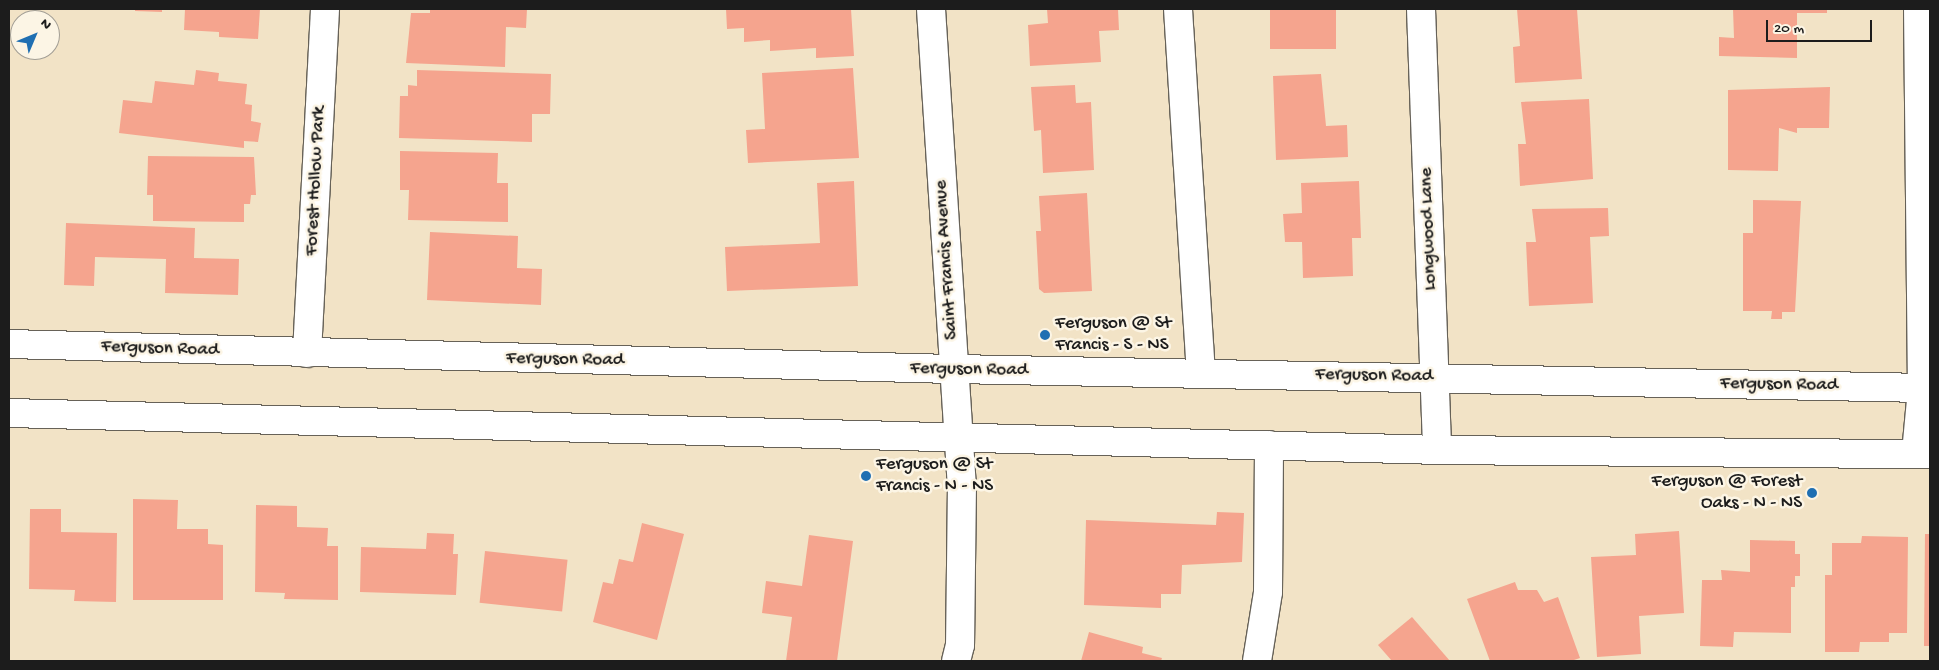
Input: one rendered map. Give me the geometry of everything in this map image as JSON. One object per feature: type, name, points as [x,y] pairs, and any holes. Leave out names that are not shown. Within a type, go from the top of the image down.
[{"type":"main road","name":"Forest Hollow Park","points":[[307,353],[325,9]]},
{"type":"main road","name":"Saint Francis Avenue","points":[[931,9],[954,370],[960,436],[962,542],[960,646],[956,661]]},
{"type":"main road","points":[[1178,9],[1201,372]]},
{"type":"main road","name":"Longwood Lane","points":[[1421,9],[1437,450]]},
{"type":"main road","points":[[9,413],[960,436],[1437,450],[1923,454],[1926,388],[1918,9]]},
{"type":"main road","name":"Ferguson Road","points":[[9,344],[954,370],[1201,372],[1926,388]]},
{"type":"main road","points":[[1257,661],[1268,592],[1269,445]]},
{"type":"building","points":[[135,9],[162,9],[162,12],[135,11]]},
{"type":"building","points":[[185,9],[260,9],[258,39],[219,37],[219,32],[184,30]]},
{"type":"building","points":[[430,9],[527,9],[526,28],[506,27],[505,67],[406,63],[411,13],[430,13]]},
{"type":"building","points":[[726,9],[851,9],[854,56],[816,58],[816,48],[770,51],[770,40],[744,42],[744,28],[727,29]]},
{"type":"building","points":[[1047,9],[1118,9],[1119,30],[1099,31],[1101,62],[1030,66],[1028,25],[1048,23]]},
{"type":"building","points":[[1270,9],[1336,9],[1336,49],[1270,49]]},
{"type":"building","points":[[1517,9],[1577,9],[1582,79],[1515,83],[1513,47],[1520,46]]},
{"type":"building","points":[[1733,9],[1827,9],[1827,13],[1797,13],[1797,58],[1719,56],[1719,37],[1734,38]]},
{"type":"building","points":[[853,68],[859,158],[748,163],[746,130],[765,129],[762,73]]},
{"type":"building","points":[[196,70],[219,73],[218,81],[247,84],[245,104],[252,105],[251,121],[261,123],[258,142],[244,141],[244,148],[119,133],[123,100],[152,103],[155,81],[194,85]]},
{"type":"building","points":[[417,70],[551,74],[550,114],[532,114],[532,142],[399,138],[400,96],[408,96],[408,85],[417,86]]},
{"type":"building","points":[[1321,74],[1326,126],[1347,125],[1348,157],[1276,160],[1273,76]]},
{"type":"building","points":[[1075,85],[1076,103],[1091,102],[1094,170],[1043,173],[1041,130],[1034,131],[1031,87]]},
{"type":"building","points":[[1830,87],[1829,128],[1797,128],[1797,133],[1779,128],[1778,171],[1728,170],[1728,90]]},
{"type":"building","points":[[1589,99],[1593,179],[1520,186],[1518,144],[1526,144],[1521,102]]},
{"type":"building","points":[[400,151],[498,153],[497,183],[508,183],[508,222],[408,220],[409,190],[400,190]]},
{"type":"building","points":[[148,156],[254,157],[256,195],[251,195],[250,204],[244,204],[244,222],[153,221],[153,195],[147,195]]},
{"type":"building","points":[[854,181],[858,286],[727,291],[725,247],[820,243],[817,183]]},
{"type":"building","points":[[1359,181],[1361,238],[1352,238],[1353,276],[1303,278],[1302,242],[1285,242],[1283,214],[1302,213],[1301,183]]},
{"type":"building","points":[[1087,193],[1092,291],[1044,293],[1039,289],[1036,231],[1041,231],[1039,196]]},
{"type":"building","points":[[1753,200],[1801,201],[1795,312],[1782,312],[1782,319],[1771,319],[1772,311],[1743,311],[1743,233],[1753,233]]},
{"type":"building","points":[[1608,208],[1609,236],[1590,237],[1593,303],[1529,306],[1526,242],[1536,242],[1532,209]]},
{"type":"building","points":[[66,223],[195,228],[194,258],[239,259],[238,295],[165,293],[166,259],[95,257],[94,286],[64,285]]},
{"type":"building","points":[[430,232],[518,236],[517,268],[542,269],[541,305],[427,300]]},
{"type":"building","points":[[133,499],[178,500],[177,529],[208,529],[208,544],[223,545],[223,600],[133,600]]},
{"type":"building","points":[[256,505],[297,506],[297,527],[328,528],[327,546],[338,546],[338,600],[284,599],[285,593],[255,592]]},
{"type":"building","points":[[30,509],[61,509],[61,532],[117,533],[116,602],[74,601],[75,590],[29,589]]},
{"type":"building","points":[[1217,512],[1244,513],[1242,562],[1182,565],[1181,594],[1161,594],[1161,608],[1084,605],[1086,520],[1216,525]]},
{"type":"building","points":[[642,523],[684,534],[657,640],[593,622],[603,582],[613,584],[619,559],[633,562]]},
{"type":"building","points":[[1679,531],[1684,613],[1639,616],[1641,654],[1597,657],[1591,557],[1636,555],[1635,534]]},
{"type":"building","points":[[427,533],[454,534],[453,554],[458,554],[456,595],[360,592],[361,547],[426,549]]},
{"type":"building","points":[[1925,534],[1930,534],[1930,646],[1924,646]]},
{"type":"building","points":[[809,535],[853,541],[837,661],[786,661],[792,617],[762,613],[766,581],[802,586]]},
{"type":"building","points":[[1862,536],[1908,537],[1907,633],[1889,633],[1889,642],[1860,642],[1859,652],[1825,652],[1825,575],[1832,575],[1832,543],[1861,543]]},
{"type":"building","points":[[1750,540],[1795,541],[1795,554],[1800,554],[1800,576],[1795,576],[1795,587],[1791,587],[1791,633],[1734,632],[1733,647],[1700,646],[1702,580],[1722,580],[1721,570],[1750,572]]},
{"type":"building","points":[[485,551],[568,560],[562,611],[480,603]]},
{"type":"building","points":[[1515,582],[1518,590],[1537,590],[1544,602],[1558,597],[1580,658],[1571,661],[1490,661],[1467,599]]},
{"type":"building","points":[[1412,617],[1450,661],[1392,661],[1378,645]]},
{"type":"building","points":[[1089,632],[1143,647],[1142,653],[1162,658],[1161,661],[1081,661]]},
{"type":"place","name":"Ferguson @ St Francis - S - NS","points":[[1045,335]]},
{"type":"place","name":"Ferguson @ St Francis - N - NS","points":[[866,476]]},
{"type":"place","name":"Ferguson @ Forest Oaks - N - NS","points":[[1812,493]]}]
